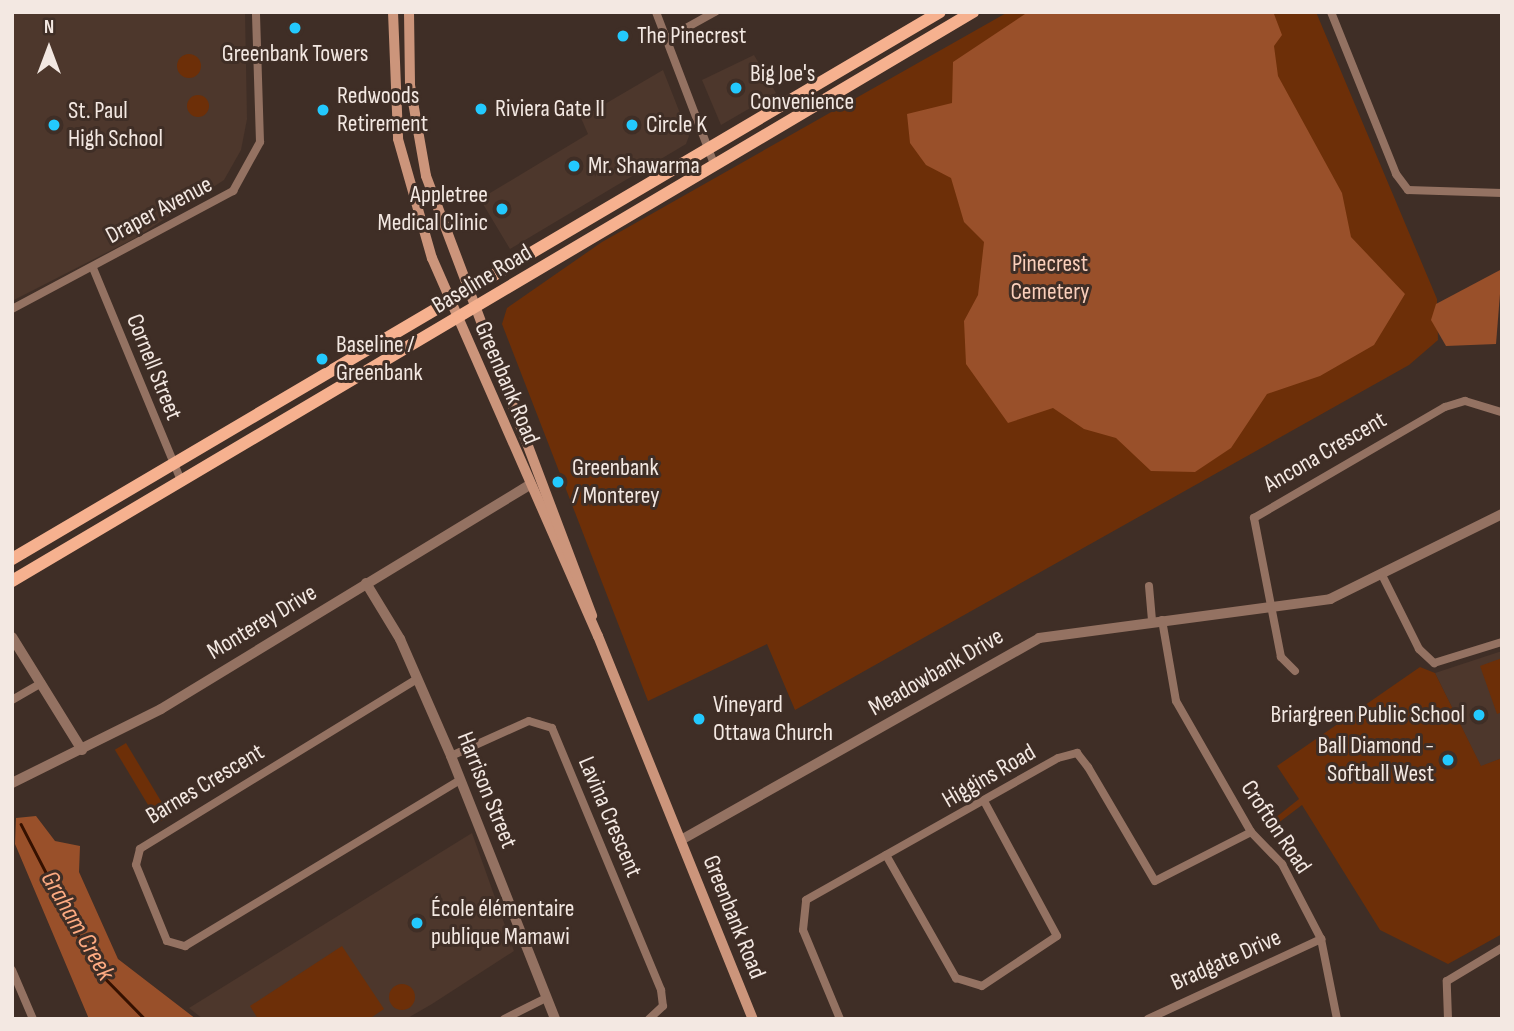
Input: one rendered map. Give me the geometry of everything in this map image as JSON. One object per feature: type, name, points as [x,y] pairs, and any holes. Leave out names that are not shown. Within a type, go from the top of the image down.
[{"type":"main road","name":"Greenbank Road","points":[[393,12],[398,139],[449,299],[528,486],[598,636]]},
{"type":"main road","name":"Greenbank Road","points":[[409,12],[417,142],[466,288],[598,636],[753,1019]]},
{"type":"main road","name":"Baseline Road","points":[[12,559],[466,288],[940,12]]},
{"type":"main road","name":"Baseline Road","points":[[12,581],[474,309],[713,161],[973,12]]},
{"type":"street","name":"Draper Avenue","points":[[12,309],[213,205],[242,180],[260,142],[256,12]]},
{"type":"street","points":[[656,12],[713,161]]},
{"type":"street","points":[[668,38],[715,12]]},
{"type":"street","points":[[1331,12],[1408,190],[1502,193]]},
{"type":"street","name":"Cornell Street","points":[[93,268],[181,480]]},
{"type":"street","name":"Ancona Crescent","points":[[1273,606],[1255,538],[1254,518],[1264,509],[1445,407],[1465,401],[1502,412]]},
{"type":"street","name":"Monterey Drive","points":[[12,783],[82,750],[528,486]]},
{"type":"street","name":"Meadowbank Drive","points":[[681,840],[1039,638],[1157,620],[1330,599],[1502,514]]},
{"type":"street","points":[[1382,575],[1419,649],[1434,663],[1502,642]]},
{"type":"street","name":"Harrison Street","points":[[366,583],[417,679],[451,756],[555,1019]]},
{"type":"street","points":[[1149,586],[1157,620]]},
{"type":"street","points":[[1273,606],[1281,657],[1295,671]]},
{"type":"street","name":"Crofton Road","points":[[1157,620],[1176,701],[1251,832],[1282,864],[1321,939],[1337,1019]]},
{"type":"street","points":[[12,637],[82,750]]},
{"type":"street","name":"Barnes Crescent","points":[[417,679],[140,849],[136,865],[167,941],[185,946],[460,780]]},
{"type":"street","points":[[12,701],[41,683]]},
{"type":"street","name":"Lavina Crescent","points":[[451,756],[529,721],[552,728],[660,990],[663,1006],[649,1019]]},
{"type":"street","name":"Higgins Road","points":[[840,1019],[800,910],[806,900],[984,801],[1077,753],[1155,881],[1251,832]]},
{"type":"street","points":[[886,855],[956,978],[982,986],[1057,936],[984,801]]},
{"type":"street","name":"Bradgate Drive","points":[[1148,1019],[1321,939]]},
{"type":"street","points":[[1448,1019],[1447,981],[1502,948]]},
{"type":"street","points":[[12,970],[30,1018]]},
{"type":"street","points":[[504,1019],[546,998]]},
{"type":"shaded area","points":[[12,12],[245,12],[247,119],[241,150],[224,180],[137,237],[12,301]]},
{"type":"shaded area","points":[[754,55],[776,93],[721,125],[702,80]]},
{"type":"shaded area","points":[[663,70],[689,136],[686,144],[510,249],[480,199],[588,134],[581,118]]},
{"type":"shaded area","name":"Briargreen Public School","points":[[1502,651],[1502,758],[1481,767],[1435,673]]},
{"type":"shaded area","name":"École élémentaire publique Mamawi","points":[[472,833],[514,951],[432,1004],[406,1019],[203,1019],[189,1008]]},
{"type":"green space","name":"Pinecrest Cemetery","points":[[1008,12],[1316,12],[1437,299],[1438,340],[1409,365],[795,710],[767,644],[648,701],[502,324],[507,308],[602,242]]},
{"type":"green space","points":[[1028,12],[1274,14],[1282,35],[1274,46],[1278,76],[1342,193],[1351,237],[1405,294],[1374,345],[1320,376],[1267,394],[1231,448],[1195,472],[1151,471],[1116,438],[1084,429],[1053,408],[1008,423],[966,364],[964,321],[978,295],[984,242],[964,222],[951,178],[926,165],[910,143],[907,114],[952,103],[953,62]]},
{"type":"green space","points":[[189,54],[197,58],[201,66],[197,74],[189,78],[181,74],[177,66],[181,58]]},
{"type":"green space","points":[[198,95],[206,98],[209,106],[206,114],[198,117],[190,114],[187,106],[190,98]]},
{"type":"green space","points":[[1502,269],[1496,344],[1446,346],[1431,320],[1436,304]]},
{"type":"green space","points":[[1502,658],[1502,712],[1497,714],[1480,666]]},
{"type":"green space","points":[[1420,667],[1435,673],[1481,766],[1502,758],[1502,934],[1448,964],[1380,930],[1302,805],[1269,830],[1265,826],[1299,799],[1277,766]]},
{"type":"green space","points":[[126,743],[170,816],[159,823],[115,750]]},
{"type":"green space","points":[[36,816],[55,841],[80,846],[79,872],[118,959],[196,1019],[89,1019],[15,844],[16,818]]},
{"type":"green space","points":[[342,946],[384,1009],[369,1019],[258,1019],[250,1006]]},
{"type":"green space","points":[[402,984],[411,988],[415,997],[411,1006],[402,1010],[393,1006],[389,997],[393,988]]},
{"type":"waterway","name":"Graham Creek","points":[[21,824],[96,969],[145,1019]]},
{"type":"place","name":"Greenbank Towers","points":[[295,28]]},
{"type":"place","name":"The Pinecrest","points":[[623,36]]},
{"type":"place","name":"Big Joe's Convenience","points":[[736,88]]},
{"type":"place","name":"Riviera Gate II","points":[[481,109]]},
{"type":"place","name":"Redwoods Retirement","points":[[323,110]]},
{"type":"place","name":"St. Paul High School","points":[[54,125]]},
{"type":"place","name":"Circle K","points":[[632,125]]},
{"type":"place","name":"Mr. Shawarma","points":[[574,166]]},
{"type":"place","name":"Appletree Medical Clinic","points":[[502,209]]},
{"type":"place","name":"Baseline / Greenbank","points":[[322,359]]},
{"type":"place","name":"Greenbank / Monterey","points":[[558,482]]},
{"type":"place","name":"Briargreen Public School","points":[[1479,715]]},
{"type":"place","name":"Vineyard Ottawa Church","points":[[699,719]]},
{"type":"place","name":"Ball Diamond - Softball West","points":[[1448,760]]},
{"type":"place","name":"École élémentaire publique Mamawi","points":[[417,923]]}]
